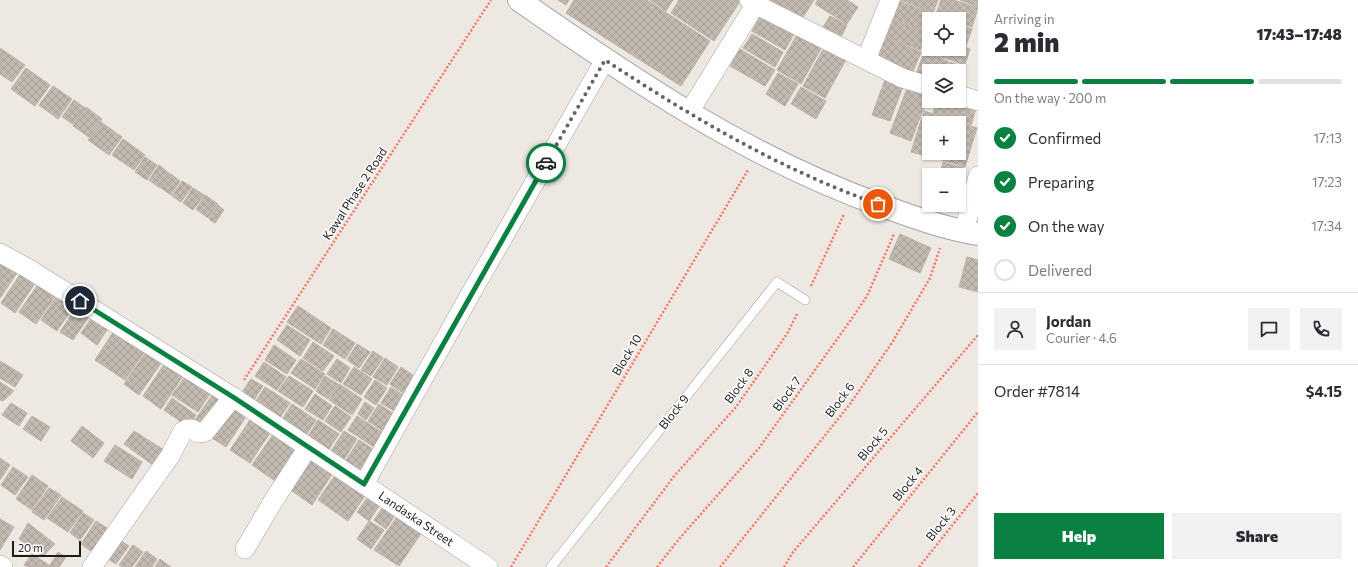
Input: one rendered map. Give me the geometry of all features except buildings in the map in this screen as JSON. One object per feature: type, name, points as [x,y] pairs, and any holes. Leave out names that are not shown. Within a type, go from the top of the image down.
[{"type":"street","points":[[519,0],[605,60],[688,114],[758,153],[852,195],[903,214],[963,231],[978,176]]},
{"type":"street","points":[[866,60],[890,0]]},
{"type":"street","points":[[688,114],[754,1],[902,78],[922,84]]},
{"type":"street","points":[[364,484],[471,293],[605,60]]},
{"type":"street","points":[[966,97],[978,101]]},
{"type":"street","name":"Landaska Street","points":[[0,253],[29,269],[233,397],[488,567]]},
{"type":"street","points":[[92,567],[170,456],[183,431],[192,429],[198,433],[206,432],[233,397]]},
{"type":"street","points":[[245,549],[272,503],[308,447]]},
{"type":"lane","name":"Block 9","points":[[551,567],[777,282],[805,300]]},
{"type":"path","name":"Kawal Phase 2 Road","points":[[233,397],[491,0]]},
{"type":"path","name":"Block 10","points":[[511,567],[758,153]]},
{"type":"path","name":"Block 8","points":[[606,567],[675,475],[736,407],[787,334],[805,300],[852,195]]},
{"type":"path","name":"Block 7","points":[[657,567],[679,539],[759,448],[848,324],[867,296],[903,214]]},
{"type":"path","name":"Block 6","points":[[720,567],[850,404],[888,347],[930,278],[963,231]]},
{"type":"path","name":"Block 5","points":[[784,567],[793,552],[978,335]]},
{"type":"path","name":"Block 4","points":[[853,567],[978,412]]},
{"type":"path","name":"Block 3","points":[[919,567],[978,493]]},
{"type":"way so far","points":[[546,163],[605,60],[688,114],[758,153],[852,195],[878,204]]},
{"type":"route","points":[[80,301],[233,397],[364,484],[546,163]]}]
